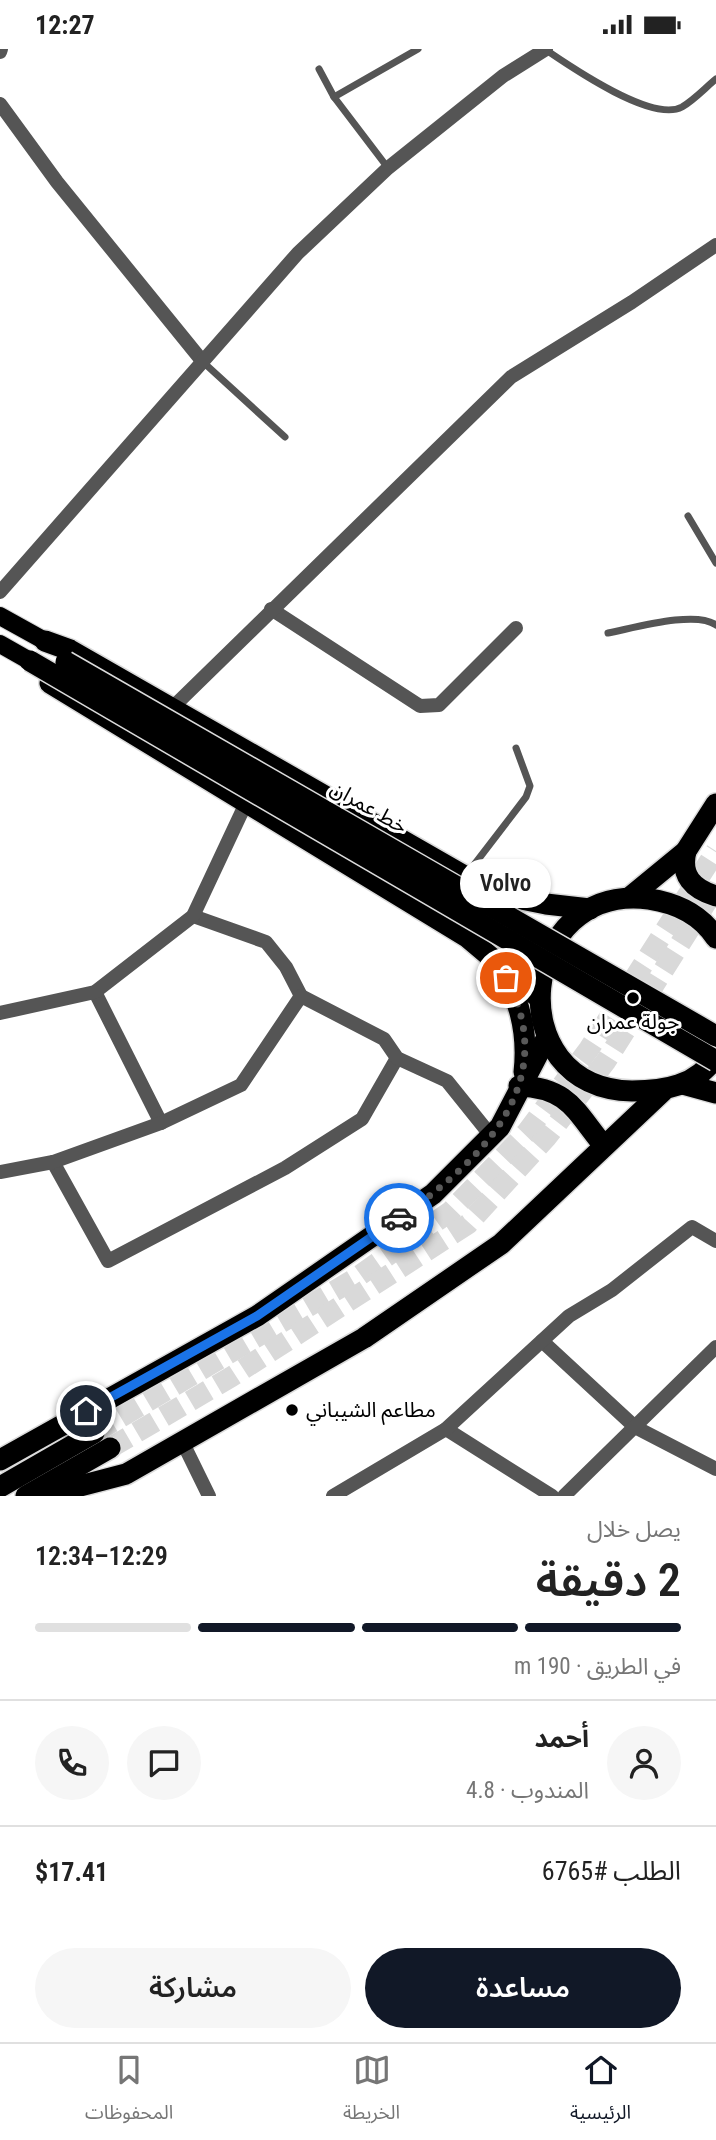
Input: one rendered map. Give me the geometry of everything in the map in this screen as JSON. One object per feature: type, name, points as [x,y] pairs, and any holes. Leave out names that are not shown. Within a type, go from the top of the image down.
[{"type":"highway","points":[[45,641],[70,650],[496,894],[590,909]]},
{"type":"highway","name":"خط عمران","points":[[45,641],[66,661],[716,1036]]},
{"type":"highway","points":[[30,661],[52,686],[467,937],[538,997]]},
{"type":"highway","name":"خط عمران","points":[[30,661],[716,1058]]},
{"type":"highway","points":[[716,804],[686,851],[630,897],[590,909],[562,931],[544,962],[538,997],[547,1037],[571,1070],[606,1090],[663,1091],[683,1084],[716,1058]]},
{"type":"highway","points":[[686,851],[684,868],[688,879],[697,888],[716,896]]},
{"type":"highway","points":[[467,937],[489,939],[505,930],[505,911],[496,894]]},
{"type":"highway","points":[[630,897],[672,902],[708,925],[716,938]]},
{"type":"highway","points":[[496,961],[513,991],[525,1030],[521,1084]]},
{"type":"highway","points":[[0,1460],[257,1316],[433,1194],[492,1137],[547,1037]]},
{"type":"highway","points":[[521,1084],[565,1095],[604,1146]]},
{"type":"highway","points":[[683,1084],[716,1093]]},
{"type":"highway","points":[[42,1496],[126,1474],[364,1338],[501,1244],[663,1091]]},
{"type":"highway","points":[[0,1487],[94,1433]]},
{"type":"highway","points":[[26,1496],[110,1448]]},
{"type":"main road","name":"خط عمران","points":[[0,616],[45,641]]},
{"type":"main road","name":"خط عمران","points":[[0,644],[30,661]]},
{"type":"street","points":[[0,592],[298,253],[388,168],[503,76],[545,49]]},
{"type":"street","points":[[0,103],[57,182],[203,362]]},
{"type":"street","points":[[171,709],[511,377],[632,302],[716,245]]},
{"type":"street","points":[[271,609],[420,705],[439,705],[516,628]]},
{"type":"street","points":[[0,1013],[94,992],[193,916],[246,803]]},
{"type":"street","points":[[193,916],[266,941],[286,967],[301,996],[384,1039],[397,1058],[447,1081],[492,1137]]},
{"type":"street","points":[[94,992],[161,1123]]},
{"type":"street","points":[[0,1172],[53,1162],[161,1123],[241,1085],[301,996]]},
{"type":"street","points":[[53,1162],[108,1261],[285,1168],[362,1119],[397,1058]]},
{"type":"street","points":[[333,1496],[446,1429],[569,1316],[612,1290],[692,1227],[716,1241]]},
{"type":"street","points":[[541,1341],[635,1427],[716,1469]]},
{"type":"street","points":[[564,1496],[715,1351]]},
{"type":"street","points":[[446,1429],[552,1496]]},
{"type":"street","points":[[182,1441],[209,1496]]},
{"type":"lane","points":[[334,97],[418,49]]},
{"type":"lane","points":[[545,49],[591,82],[615,94],[670,110],[682,107],[716,79]]},
{"type":"lane","points":[[318,69],[334,97],[388,168]]},
{"type":"lane","points":[[203,362],[285,437]]},
{"type":"lane","points":[[688,516],[716,563]]},
{"type":"lane","points":[[608,633],[693,618],[710,620],[716,625]]},
{"type":"lane","points":[[464,877],[526,797],[530,786],[516,747]]},
{"type":"tunnel","points":[[94,1433],[353,1280],[451,1211],[527,1132],[589,1049],[716,851]]},
{"type":"tunnel","points":[[110,1448],[231,1377],[468,1224],[546,1138],[606,1061],[716,887]]},
{"type":"way so far","points":[[399,1218],[433,1194],[492,1137],[523,1081],[525,1030],[513,991],[506,978]]},
{"type":"place","name":"Volvo","points":[[506,978]]},
{"type":"place","name":"جولة عمران","points":[[633,998]]},
{"type":"place","name":"مطاعم الشيباني","points":[[292,1410]]},
{"type":"route","points":[[86,1411],[257,1316],[399,1218]]}]
